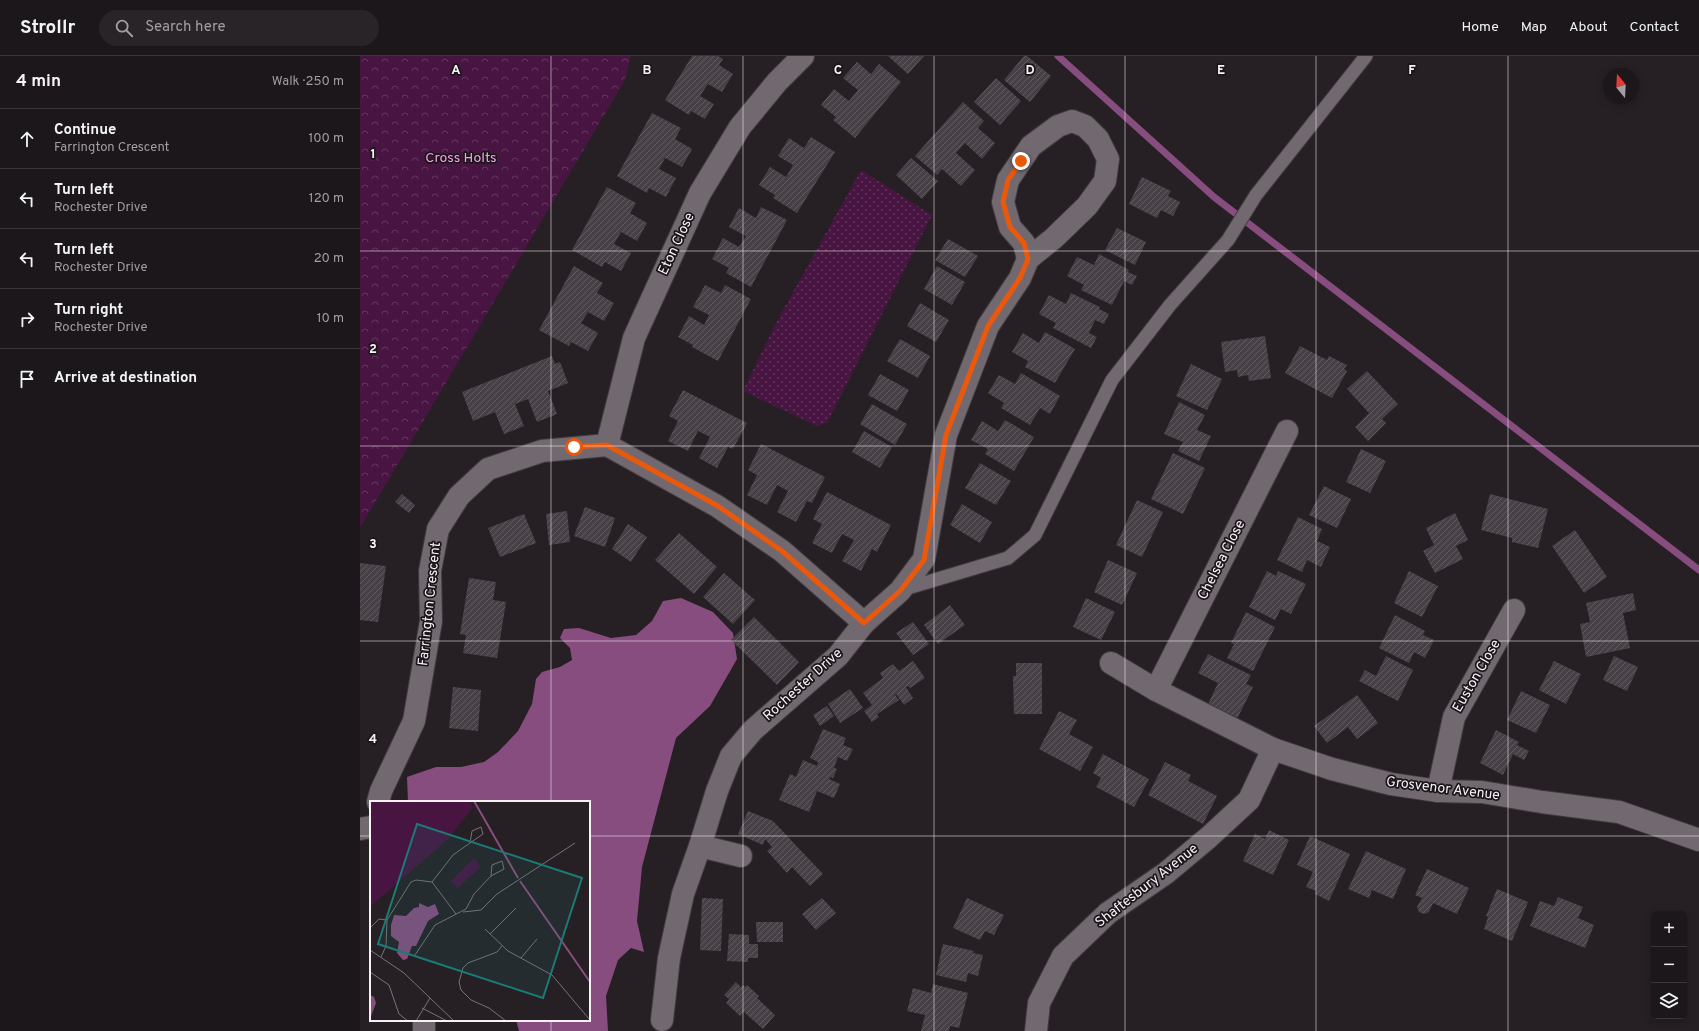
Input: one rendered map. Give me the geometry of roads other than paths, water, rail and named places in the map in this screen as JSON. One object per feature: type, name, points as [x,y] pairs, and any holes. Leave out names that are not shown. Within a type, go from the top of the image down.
[{"type":"street","name":"Eton Close","points":[[607,445],[634,338],[700,194],[740,127],[795,60]]},
{"type":"street","name":"Rochester Drive","points":[[662,1020],[669,958],[683,894],[717,791],[731,756],[753,730],[838,656],[864,623],[900,591],[924,560],[946,435],[988,326],[1020,278],[1028,259],[1054,238],[1087,206],[1105,180],[1108,159],[1098,140],[1085,126],[1072,121],[1058,126],[1031,146],[1008,180],[1003,202],[1010,227],[1024,243],[1028,259]]},
{"type":"street","name":"Chelsea Close","points":[[1156,690],[1287,431]]},
{"type":"street","points":[[607,445],[718,506],[782,551],[864,623]]},
{"type":"street","name":"Farrington Crescent","points":[[378,801],[381,791],[414,721],[431,621],[430,571],[438,529],[459,496],[488,468],[542,451],[607,445]]},
{"type":"street","name":"Euston Close","points":[[1438,791],[1454,716],[1514,610]]},
{"type":"street","name":"Grosvenor Avenue","points":[[1111,663],[1156,690],[1273,749],[1332,769],[1391,784],[1438,791],[1482,792],[1542,802],[1619,812],[1699,840]]},
{"type":"street","name":"Shaftesbury Avenue","points":[[1036,1031],[1039,1003],[1063,956],[1108,913],[1166,873],[1209,837],[1249,800],[1273,749]]},
{"type":"street","points":[[360,829],[370,827]]},
{"type":"street","points":[[700,846],[741,856]]},
{"type":"lane","points":[[900,591],[1008,558],[1035,535],[1112,380],[1170,305],[1236,229],[1245,210],[1366,56]]},
{"type":"waterway","points":[[1058,56],[1214,197],[1699,570]]},
{"type":"park label","name":"Cross Holts","points":[[461,158]]}]
